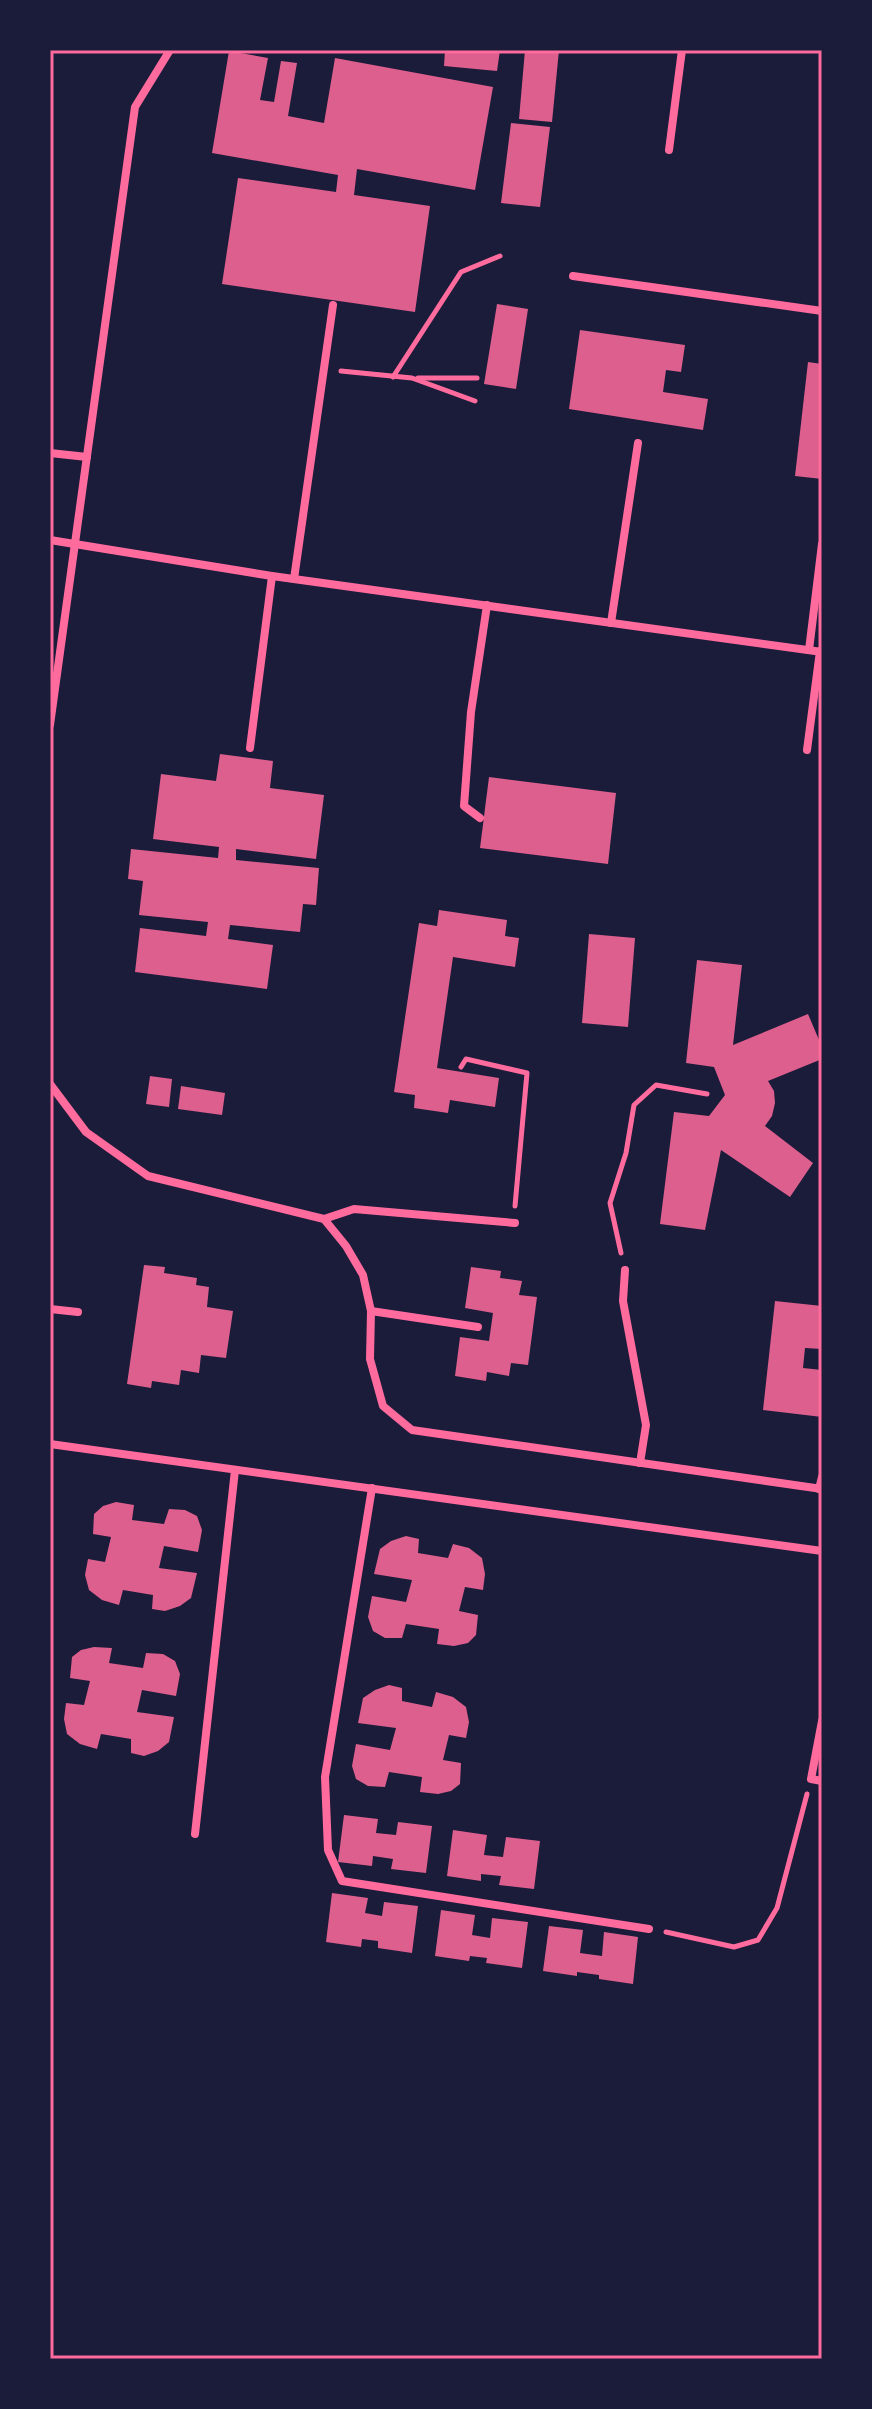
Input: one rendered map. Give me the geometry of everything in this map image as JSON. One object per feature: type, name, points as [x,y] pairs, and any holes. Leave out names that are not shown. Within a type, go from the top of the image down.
[{"type":"street","points":[[50,725],[135,107],[170,50]]},
{"type":"street","points":[[669,150],[682,50]]},
{"type":"street","points":[[573,276],[822,311]]},
{"type":"street","points":[[294,579],[333,305]]},
{"type":"street","points":[[611,623],[638,443]]},
{"type":"street","points":[[50,453],[87,457]]},
{"type":"street","points":[[50,540],[272,576],[821,651],[807,750]]},
{"type":"street","points":[[809,650],[822,544]]},
{"type":"street","points":[[250,748],[272,576]]},
{"type":"street","points":[[480,818],[464,806],[471,712],[487,605]]},
{"type":"street","points":[[50,1084],[86,1132],[148,1176],[324,1219],[354,1209],[515,1223]]},
{"type":"street","points":[[324,1219],[346,1246],[363,1275],[371,1311],[370,1359],[383,1406],[412,1430],[821,1489],[822,1477]]},
{"type":"street","points":[[625,1270],[623,1301],[646,1425],[640,1463]]},
{"type":"street","points":[[50,1309],[78,1312]]},
{"type":"street","points":[[371,1311],[478,1327]]},
{"type":"street","points":[[50,1444],[822,1551]]},
{"type":"street","points":[[195,1834],[235,1470]]},
{"type":"street","points":[[372,1488],[325,1777],[328,1850],[342,1881],[649,1929]]},
{"type":"street","points":[[822,1721],[811,1779],[822,1781]]},
{"type":"path","points":[[393,377],[461,272],[500,256]]},
{"type":"path","points":[[324,369],[393,377],[477,378]]},
{"type":"path","points":[[412,378],[475,401]]},
{"type":"path","points":[[461,1067],[466,1059],[527,1073],[515,1223]]},
{"type":"path","points":[[625,1270],[610,1203],[626,1153],[634,1105],[656,1085],[707,1094]]},
{"type":"path","points":[[649,1929],[734,1947],[758,1940],[777,1908],[811,1779]]},
{"type":"building","points":[[445,50],[500,50],[497,71],[444,66]]},
{"type":"building","points":[[525,50],[559,50],[552,122],[519,119]]},
{"type":"building","points":[[229,51],[268,58],[260,100],[274,102],[281,61],[297,63],[288,116],[324,123],[335,58],[493,87],[475,190],[357,169],[354,195],[430,206],[415,312],[222,284],[238,178],[336,192],[338,175],[212,153]]},
{"type":"building","points":[[511,123],[550,127],[540,207],[501,203]]},
{"type":"building","points":[[497,304],[528,309],[516,389],[484,384]]},
{"type":"building","points":[[580,330],[685,345],[681,372],[666,370],[663,392],[708,399],[703,430],[569,409]]},
{"type":"building","points":[[808,362],[822,364],[822,479],[795,476]]},
{"type":"building","points":[[220,754],[273,761],[270,788],[324,795],[316,859],[236,849],[236,860],[319,868],[316,905],[303,904],[300,932],[230,925],[228,939],[273,945],[267,989],[135,972],[140,928],[206,936],[208,922],[139,915],[143,881],[128,879],[131,849],[218,858],[219,847],[153,839],[161,774],[216,781]]},
{"type":"building","points":[[489,777],[616,793],[608,864],[480,848]]},
{"type":"building","points":[[439,910],[507,920],[505,936],[519,938],[515,967],[453,957],[437,1068],[499,1078],[495,1107],[450,1100],[448,1113],[414,1108],[415,1095],[394,1092],[419,923],[437,926]]},
{"type":"building","points":[[589,934],[635,938],[628,1027],[582,1023]]},
{"type":"building","points":[[697,960],[742,965],[733,1045],[808,1014],[822,1047],[822,1059],[768,1081],[774,1091],[775,1103],[772,1116],[765,1126],[813,1163],[790,1197],[721,1150],[705,1230],[660,1224],[674,1112],[709,1116],[725,1095],[714,1067],[686,1063]]},
{"type":"building","points":[[150,1076],[172,1079],[169,1107],[146,1104]]},
{"type":"building","points":[[181,1086],[225,1093],[222,1115],[178,1109]]},
{"type":"building","points":[[144,1265],[165,1267],[164,1273],[197,1278],[196,1285],[209,1287],[207,1307],[233,1311],[226,1358],[201,1355],[199,1373],[181,1370],[179,1385],[152,1381],[151,1388],[127,1384]]},
{"type":"building","points":[[471,1267],[501,1271],[500,1278],[522,1281],[519,1295],[537,1297],[528,1365],[511,1363],[509,1376],[487,1372],[486,1381],[455,1376],[460,1337],[489,1341],[493,1313],[465,1308]]},
{"type":"building","points":[[775,1301],[822,1306],[822,1349],[805,1348],[803,1368],[822,1370],[822,1417],[763,1410]]},
{"type":"building","points":[[116,1502],[134,1505],[132,1520],[164,1524],[169,1509],[185,1510],[197,1516],[202,1530],[198,1552],[164,1546],[159,1568],[197,1573],[191,1598],[180,1606],[165,1611],[152,1609],[153,1595],[123,1590],[119,1605],[102,1600],[89,1590],[85,1575],[88,1559],[105,1562],[111,1537],[93,1534],[94,1514],[103,1506]]},
{"type":"building","points":[[406,1536],[419,1539],[418,1553],[448,1558],[453,1544],[469,1548],[482,1558],[485,1574],[483,1590],[465,1587],[459,1611],[478,1615],[476,1635],[468,1643],[454,1646],[437,1644],[439,1629],[406,1624],[402,1638],[385,1638],[373,1631],[368,1617],[372,1596],[406,1602],[412,1580],[374,1574],[380,1549]]},
{"type":"building","points":[[112,1648],[109,1663],[143,1668],[146,1653],[163,1654],[175,1661],[180,1674],[176,1696],[142,1690],[137,1712],[174,1717],[169,1742],[158,1751],[144,1756],[131,1753],[131,1739],[101,1734],[97,1749],[80,1744],[67,1734],[64,1719],[66,1703],[84,1705],[90,1681],[70,1678],[72,1657],[81,1650]]},
{"type":"building","points":[[389,1685],[402,1688],[402,1701],[432,1707],[436,1692],[453,1697],[466,1707],[469,1722],[466,1738],[449,1735],[443,1760],[461,1763],[460,1784],[451,1791],[438,1794],[420,1792],[422,1777],[389,1772],[385,1787],[368,1786],[356,1779],[352,1766],[356,1744],[390,1750],[396,1728],[358,1723],[363,1698]]},
{"type":"building","points":[[344,1815],[378,1819],[376,1833],[396,1835],[398,1822],[432,1826],[426,1873],[391,1869],[393,1859],[373,1856],[372,1866],[338,1862]]},
{"type":"building","points":[[453,1830],[487,1835],[484,1855],[503,1857],[506,1837],[540,1841],[534,1889],[499,1885],[501,1876],[481,1874],[481,1881],[447,1876]]},
{"type":"building","points":[[332,1893],[368,1898],[365,1913],[382,1916],[384,1902],[418,1906],[412,1953],[378,1948],[378,1941],[362,1939],[361,1947],[326,1942]]},
{"type":"building","points":[[441,1910],[475,1915],[472,1935],[490,1938],[492,1918],[528,1922],[522,1968],[486,1963],[487,1958],[470,1956],[469,1961],[435,1956]]},
{"type":"building","points":[[549,1926],[583,1930],[580,1953],[602,1956],[604,1932],[638,1937],[633,1984],[599,1979],[599,1975],[577,1972],[577,1976],[543,1971]]}]
